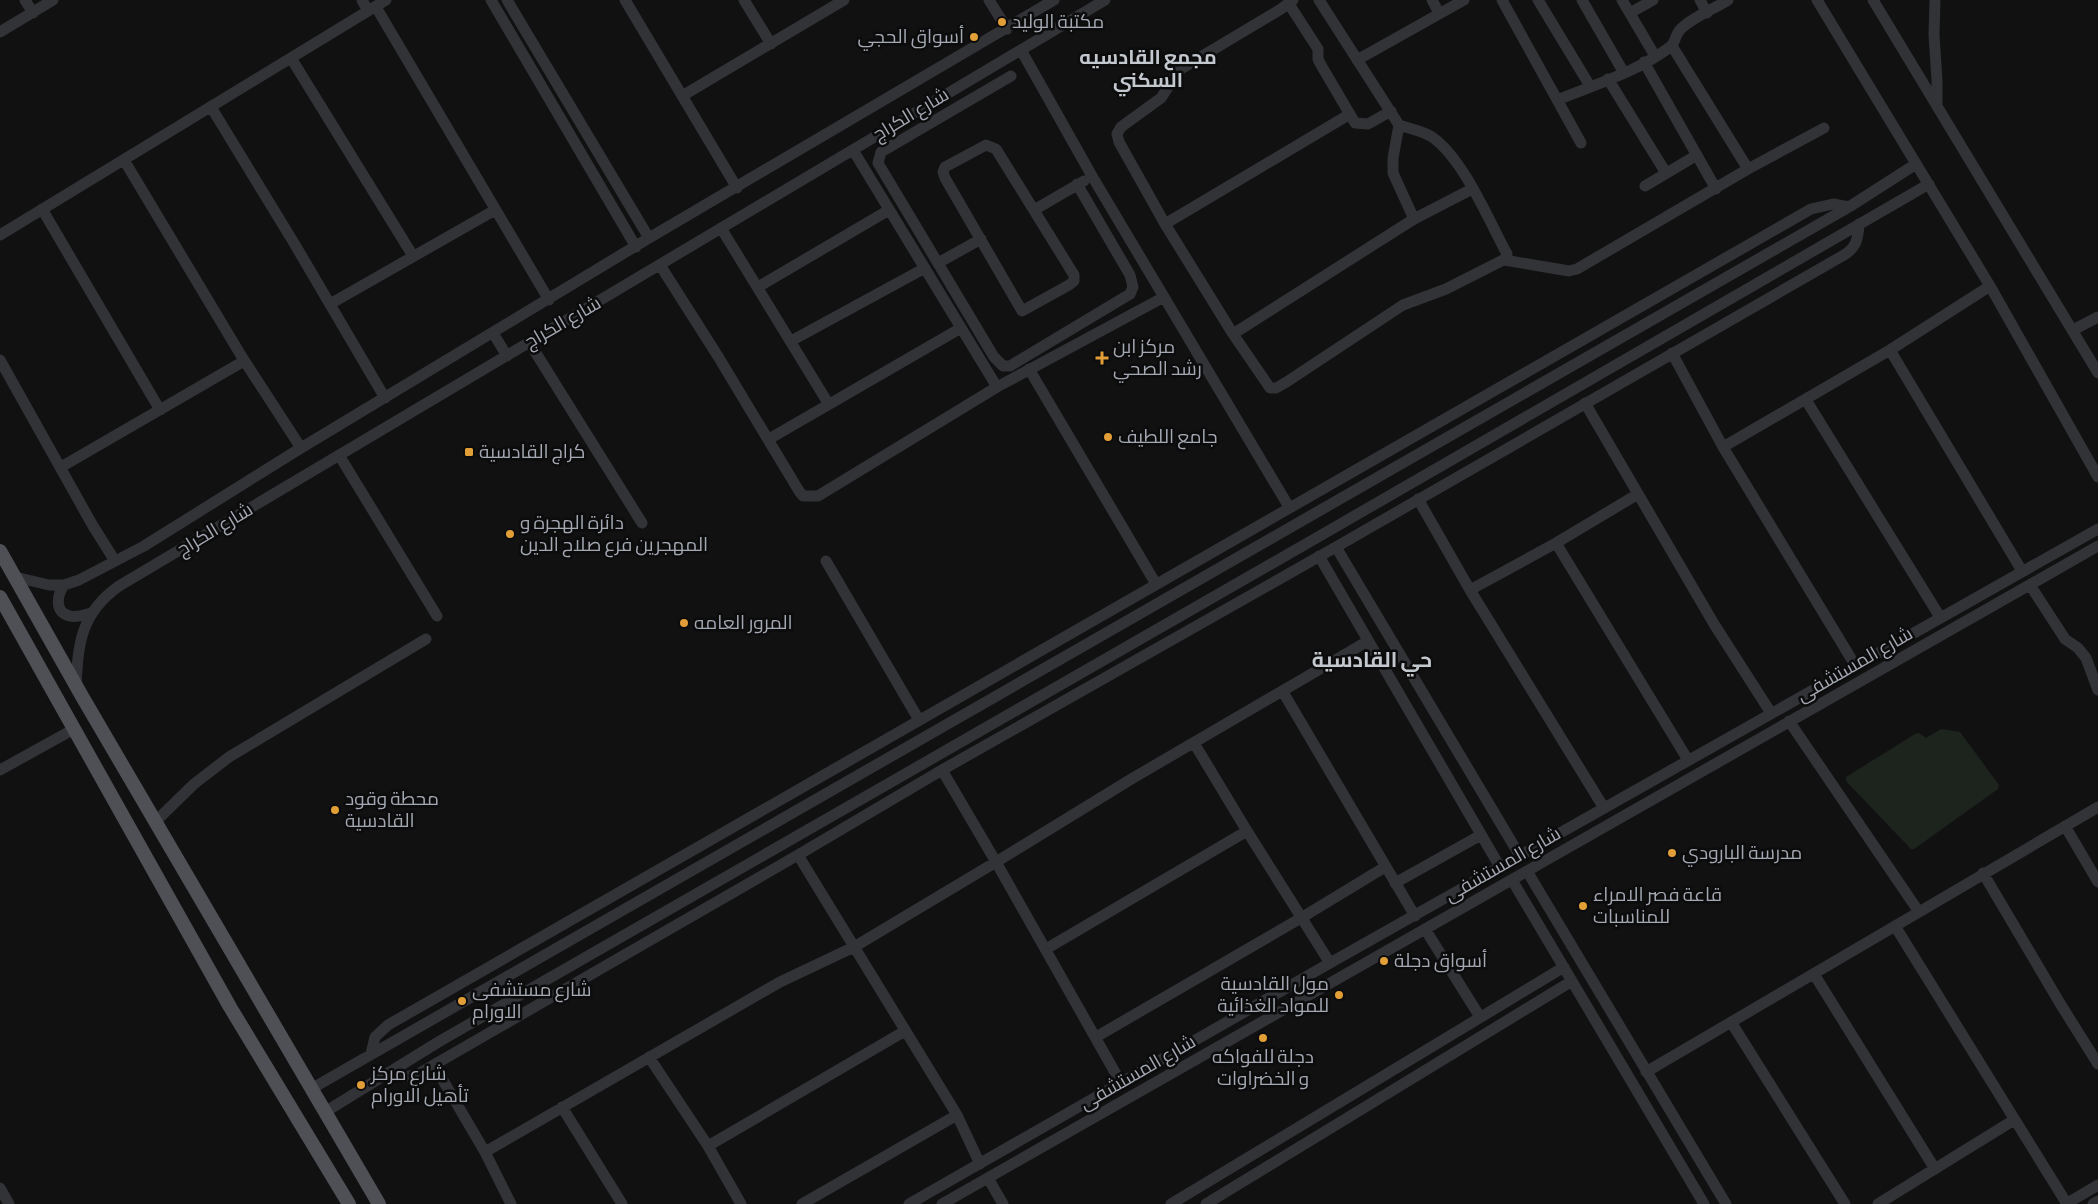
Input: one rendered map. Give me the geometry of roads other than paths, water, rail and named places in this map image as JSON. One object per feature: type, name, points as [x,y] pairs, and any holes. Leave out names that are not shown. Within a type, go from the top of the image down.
[{"type":"main road","points":[[0,551],[76,686],[379,1204]]},
{"type":"main road","points":[[0,597],[230,1008],[348,1204]]},
{"type":"street","points":[[25,0],[33,13]]},
{"type":"street","points":[[0,32],[53,0]]},
{"type":"street","points":[[362,0],[372,9],[549,300]]},
{"type":"street","points":[[0,235],[386,0]]},
{"type":"street","points":[[491,0],[521,48],[636,247]]},
{"type":"street","points":[[507,0],[650,238]]},
{"type":"street","points":[[625,0],[737,188]]},
{"type":"street","points":[[744,0],[771,44]]},
{"type":"street","points":[[682,96],[844,0]]},
{"type":"street","points":[[989,0],[1007,29]]},
{"type":"street","points":[[15,577],[49,585],[64,585],[79,580],[144,546],[301,448],[650,238],[1054,0]]},
{"type":"street","name":"شارع الكراج","points":[[76,686],[78,655],[91,613],[106,595],[119,586],[1105,0]]},
{"type":"street","points":[[1319,0],[1399,125],[1431,136],[1445,148],[1472,189],[1507,254],[1507,258],[1446,289],[1403,305],[1276,388],[1270,388],[1233,334],[1165,224],[1119,142],[1117,134],[1121,128],[1162,98],[1180,70],[1291,2],[1318,49],[1318,59],[1321,65],[1355,123],[1361,125],[1368,124],[1390,111]]},
{"type":"street","points":[[1432,0],[1439,13]]},
{"type":"street","points":[[1357,60],[1464,0]]},
{"type":"street","points":[[1502,0],[1581,143]]},
{"type":"street","points":[[1538,0],[1590,86]]},
{"type":"street","points":[[1582,0],[1624,72]]},
{"type":"street","points":[[1622,0],[1656,56]]},
{"type":"street","points":[[1630,13],[1653,0]]},
{"type":"street","points":[[1700,0],[1707,13]]},
{"type":"street","points":[[1557,100],[1624,72],[1656,56],[1672,46],[1679,31],[1686,25],[1728,0]]},
{"type":"street","points":[[1817,0],[1990,286],[2098,478]]},
{"type":"street","points":[[1873,0],[2074,330],[2098,373]]},
{"type":"street","points":[[1935,0],[1936,104]]},
{"type":"street","points":[[521,48],[532,42]]},
{"type":"street","points":[[1672,46],[1748,169]]},
{"type":"street","points":[[1021,50],[1092,176],[1289,507]]},
{"type":"street","points":[[291,58],[413,256]]},
{"type":"street","points":[[1644,62],[1716,189]]},
{"type":"street","points":[[1011,76],[881,152],[878,163],[994,357],[1003,366],[1010,366],[1130,294],[1133,287],[1130,275],[1077,184]]},
{"type":"street","points":[[1608,79],[1666,173]]},
{"type":"street","points":[[211,107],[385,398]]},
{"type":"street","points":[[1165,224],[1350,114]]},
{"type":"street","points":[[1399,125],[1393,158],[1393,173],[1414,219]]},
{"type":"street","points":[[1504,260],[1569,271],[1578,269],[1748,169],[1824,128]]},
{"type":"street","points":[[986,145],[996,150],[1072,270],[1074,281],[1022,311],[980,239],[945,178],[944,172],[945,168],[977,148],[986,145]]},
{"type":"street","points":[[853,150],[996,387]]},
{"type":"street","points":[[1645,186],[1697,156]]},
{"type":"street","points":[[124,160],[244,361],[301,448]]},
{"type":"street","points":[[311,1089],[1850,207],[1916,164]]},
{"type":"street","points":[[1034,210],[1092,176]]},
{"type":"street","points":[[325,1112],[440,1041],[1373,506],[1929,184]]},
{"type":"street","points":[[1233,334],[1414,219],[1472,189]]},
{"type":"street","points":[[371,1054],[375,1037],[388,1025],[1521,374],[1811,209],[1833,204],[1850,207]]},
{"type":"street","points":[[42,209],[160,410]]},
{"type":"street","points":[[330,304],[495,210]]},
{"type":"street","points":[[758,287],[889,210]]},
{"type":"street","points":[[388,1073],[409,1077],[434,1065],[942,770],[1336,547],[1850,252],[1857,242],[1860,224]]},
{"type":"street","points":[[721,228],[828,403]]},
{"type":"street","points":[[938,263],[980,239]]},
{"type":"street","points":[[1764,255],[1774,273]]},
{"type":"street","points":[[660,265],[803,496],[818,496],[996,387],[1164,297]]},
{"type":"street","points":[[791,341],[925,268]]},
{"type":"street","points":[[1723,447],[1890,350],[1990,286]]},
{"type":"street","points":[[2074,330],[2098,317]]},
{"type":"street","points":[[769,439],[828,403],[961,328]]},
{"type":"street","points":[[493,334],[507,356]]},
{"type":"street","points":[[529,342],[642,523]]},
{"type":"street","points":[[1890,350],[2022,572]]},
{"type":"street","points":[[1672,353],[1723,447],[1855,665]]},
{"type":"street","points":[[0,360],[93,526],[115,561]]},
{"type":"street","points":[[61,467],[244,361]]},
{"type":"street","points":[[1030,369],[1156,584]]},
{"type":"street","points":[[1521,374],[1530,390]]},
{"type":"street","points":[[1806,400],[1940,617]]},
{"type":"street","points":[[1585,403],[1714,624],[1771,713]]},
{"type":"street","points":[[1539,410],[1548,424]]},
{"type":"street","points":[[339,455],[437,616]]},
{"type":"street","points":[[1362,486],[1373,506]]},
{"type":"street","points":[[1470,590],[1556,543],[1638,494]]},
{"type":"street","points":[[1418,499],[1470,590],[1604,808]]},
{"type":"street","name":"شارع المستشفى","points":[[909,1204],[1330,963],[2098,529]]},
{"type":"street","points":[[1556,543],[1688,760]]},
{"type":"street","name":"شارع المستشفى","points":[[942,1204],[2098,546]]},
{"type":"street","points":[[1336,547],[1520,856]]},
{"type":"street","points":[[1207,554],[1217,569]]},
{"type":"street","points":[[1319,556],[1500,867]]},
{"type":"street","points":[[826,561],[919,720]]},
{"type":"street","points":[[64,585],[60,591],[58,602],[63,612],[72,617],[91,613]]},
{"type":"street","points":[[2030,585],[2065,639],[2078,648],[2086,658],[2098,690]]},
{"type":"street","points":[[1973,598],[1981,612]]},
{"type":"street","points":[[1153,632],[1161,646]]},
{"type":"street","points":[[155,822],[194,784],[229,757],[426,639]]},
{"type":"street","points":[[485,1152],[780,982],[854,947],[1368,641]]},
{"type":"street","points":[[1282,692],[1415,916]]},
{"type":"street","points":[[1789,721],[1919,912]]},
{"type":"street","points":[[0,770],[74,728]]},
{"type":"street","points":[[1427,743],[1446,731]]},
{"type":"street","points":[[1729,737],[1737,751]]},
{"type":"street","points":[[1194,743],[1330,963]]},
{"type":"street","points":[[877,765],[888,784]]},
{"type":"street","points":[[942,770],[1122,1083]]},
{"type":"street","points":[[1646,1072],[2098,807]]},
{"type":"street","points":[[2065,826],[2098,882]]},
{"type":"street","points":[[1046,949],[1247,831]]},
{"type":"street","points":[[1395,883],[1481,835]]},
{"type":"street","points":[[713,838],[722,853]]},
{"type":"street","points":[[798,855],[957,1115],[980,1164]]},
{"type":"street","points":[[1096,1037],[1385,867]]},
{"type":"street","points":[[1527,871],[1726,1204]]},
{"type":"street","points":[[734,872],[742,887]]},
{"type":"street","points":[[1983,873],[2098,1064]]},
{"type":"street","points":[[1512,880],[1670,1150],[1704,1204]]},
{"type":"street","points":[[1895,926],[2066,1204],[2098,1185]]},
{"type":"street","points":[[1424,929],[1480,1018]]},
{"type":"street","points":[[547,935],[555,950]]},
{"type":"street","points":[[1171,1204],[1564,967]]},
{"type":"street","points":[[565,969],[574,984]]},
{"type":"street","points":[[1814,974],[1935,1169]]},
{"type":"street","points":[[1206,1204],[1572,981]]},
{"type":"street","points":[[1266,1000],[1275,1016]]},
{"type":"street","points":[[429,1022],[440,1041]]},
{"type":"street","points":[[1731,1022],[1845,1204]]},
{"type":"street","points":[[708,1146],[905,1031]]},
{"type":"street","points":[[1615,1054],[1631,1046]]},
{"type":"street","points":[[649,1057],[708,1146],[741,1204]]},
{"type":"street","points":[[434,1065],[485,1152],[512,1204]]},
{"type":"street","points":[[562,1107],[622,1204]]},
{"type":"street","points":[[1326,1110],[1335,1125]]},
{"type":"street","points":[[802,1204],[957,1115]]},
{"type":"street","points":[[1878,1204],[2014,1120]]},
{"type":"street","points":[[1670,1150],[1686,1139]]},
{"type":"street","points":[[988,1178],[1003,1204]]},
{"type":"street","points":[[0,1188],[9,1204]]},
{"type":"street","points":[[2092,1204],[2098,1201]]},
{"type":"place","name":"مكتبة الوليد","points":[[1002,22]]},
{"type":"place","name":"أسواق الحجي","points":[[974,37]]},
{"type":"place","name":"مركز ابن رشد الصحي","points":[[1102,358]]},
{"type":"place","name":"جامع اللطیف","points":[[1108,437]]},
{"type":"place","name":"كراج القادسية","points":[[469,452]]},
{"type":"place","name":"دائرة الهجرة و المهجرين فرع صلاح الدين","points":[[510,534]]},
{"type":"place","name":"المرور العامه","points":[[684,623]]},
{"type":"place","name":"محطة وقود القادسية","points":[[335,810]]},
{"type":"place","name":"مدرسة البارودي","points":[[1672,853]]},
{"type":"place","name":"قاعة فصر الامراء للمناسبات","points":[[1583,906]]},
{"type":"place","name":"أسواق دجلة","points":[[1384,961]]},
{"type":"place","name":"مول القادسية للمواد الغذائية","points":[[1339,995]]},
{"type":"place","name":"شارع مستشفى الاورام","points":[[462,1001]]},
{"type":"place","name":"دجلة للفواكه و الخضراوات","points":[[1263,1038]]},
{"type":"place","name":"شارع مركز تأهيل الاورام","points":[[361,1085]]},
{"type":"district","name":"مجمع القادسيه السكني","points":[[1148,70]]},
{"type":"district","name":"حي القادسية","points":[[1372,660]]}]
